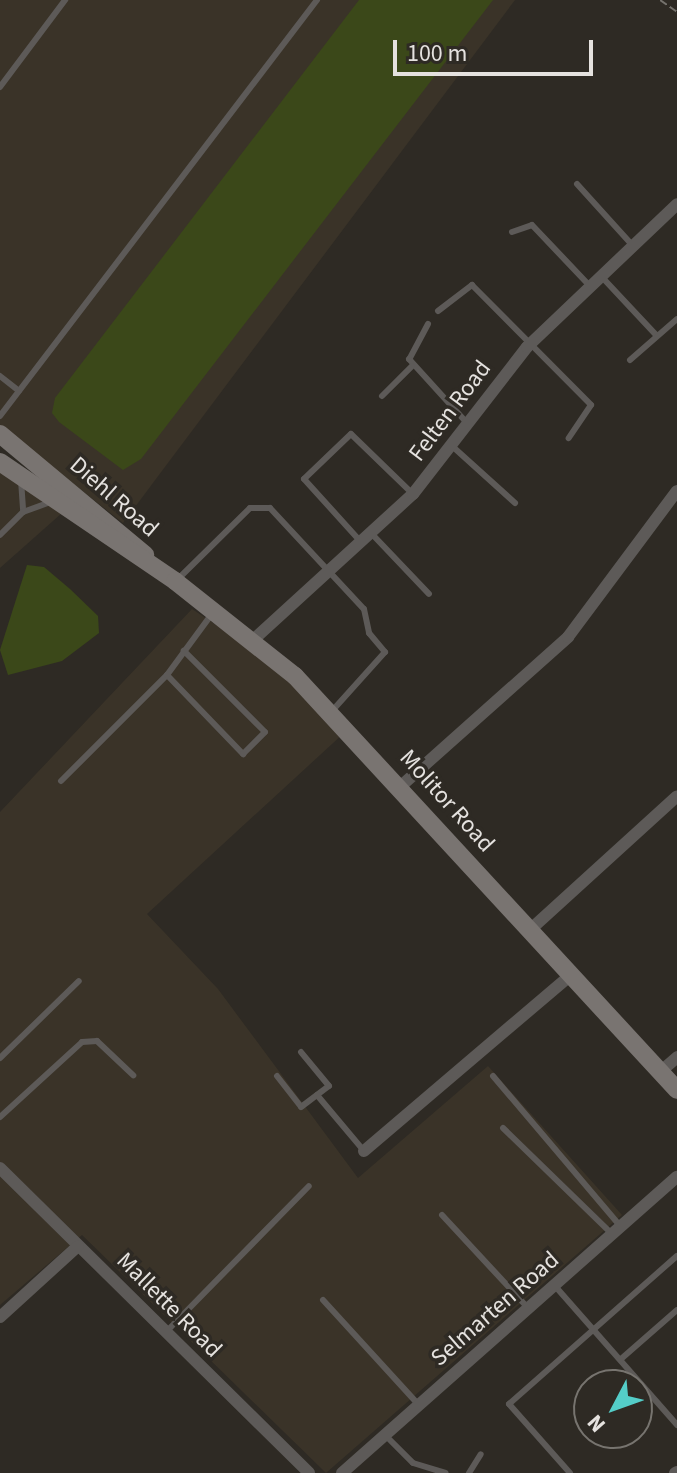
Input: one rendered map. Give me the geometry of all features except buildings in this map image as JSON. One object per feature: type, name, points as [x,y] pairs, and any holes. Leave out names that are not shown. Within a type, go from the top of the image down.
[{"type":"street","name":"Felten Road","points":[[253,640],[413,494],[527,347],[677,204]]},
{"type":"street","name":"Diehl Road","points":[[0,434],[158,569]]},
{"type":"street","name":"Diehl Road","points":[[0,462],[158,569]]},
{"type":"street","points":[[401,786],[568,637],[677,491]]},
{"type":"street","name":"Molitor Road","points":[[158,569],[253,640],[331,711],[677,1090]]},
{"type":"street","points":[[531,929],[677,796]]},
{"type":"street","points":[[364,1151],[572,974]]},
{"type":"street","points":[[660,1072],[677,1057]]},
{"type":"street","name":"Mallette Road","points":[[0,1168],[309,1473]]},
{"type":"street","name":"Selmarten Road","points":[[342,1473],[677,1177]]},
{"type":"street","points":[[0,1317],[78,1246]]},
{"type":"lane","points":[[0,87],[65,0]]},
{"type":"lane","points":[[0,416],[317,0]]},
{"type":"lane","points":[[577,184],[633,246]]},
{"type":"lane","points":[[512,232],[532,225],[589,285]]},
{"type":"lane","points":[[600,275],[657,336]]},
{"type":"lane","points":[[438,311],[469,283],[527,347],[591,405],[569,438]]},
{"type":"lane","points":[[630,360],[677,319]]},
{"type":"lane","points":[[428,324],[409,351],[412,366],[468,424]]},
{"type":"lane","points":[[382,396],[412,366]]},
{"type":"lane","points":[[0,376],[19,391]]},
{"type":"lane","points":[[361,542],[304,479],[351,434],[413,494]]},
{"type":"lane","points":[[452,446],[515,503]]},
{"type":"lane","points":[[21,477],[23,512]]},
{"type":"lane","points":[[0,535],[23,512],[54,501]]},
{"type":"lane","points":[[175,581],[256,505],[270,508],[372,621],[369,633],[385,660],[331,711]]},
{"type":"lane","points":[[371,533],[429,594]]},
{"type":"lane","points":[[61,781],[167,675],[214,610]]},
{"type":"lane","points":[[167,675],[243,754],[265,732],[184,651]]},
{"type":"lane","points":[[0,1058],[79,981]]},
{"type":"lane","points":[[0,1117],[82,1042],[97,1041],[133,1075]]},
{"type":"lane","points":[[277,1076],[301,1107],[329,1086],[301,1052]]},
{"type":"lane","points":[[493,1076],[617,1231]]},
{"type":"lane","points":[[317,1095],[364,1151]]},
{"type":"lane","points":[[503,1128],[617,1231]]},
{"type":"lane","points":[[166,1332],[309,1186]]},
{"type":"lane","points":[[442,1215],[529,1309]]},
{"type":"lane","points":[[570,1473],[509,1404],[677,1256]]},
{"type":"lane","points":[[555,1286],[677,1425]]},
{"type":"lane","points":[[323,1300],[419,1405]]},
{"type":"lane","points":[[621,1359],[677,1310]]},
{"type":"lane","points":[[385,1435],[413,1463],[446,1473]]},
{"type":"lane","points":[[469,1473],[481,1454]]},
{"type":"path","points":[[660,0],[677,12]]},
{"type":"shaded area","points":[[0,0],[515,0],[123,523],[0,426]]},
{"type":"shaded area","points":[[359,0],[493,0],[141,459],[123,470],[59,422],[52,413],[55,398]]},
{"type":"shaded area","points":[[0,468],[62,513],[0,568]]},
{"type":"shaded area","points":[[27,565],[44,567],[70,589],[98,616],[99,633],[62,661],[8,675],[0,650]]},
{"type":"shaded area","points":[[192,609],[256,651],[344,733],[147,914],[218,989],[358,1178],[488,1066],[622,1215],[326,1473],[82,1235],[0,1305],[0,812]]}]
